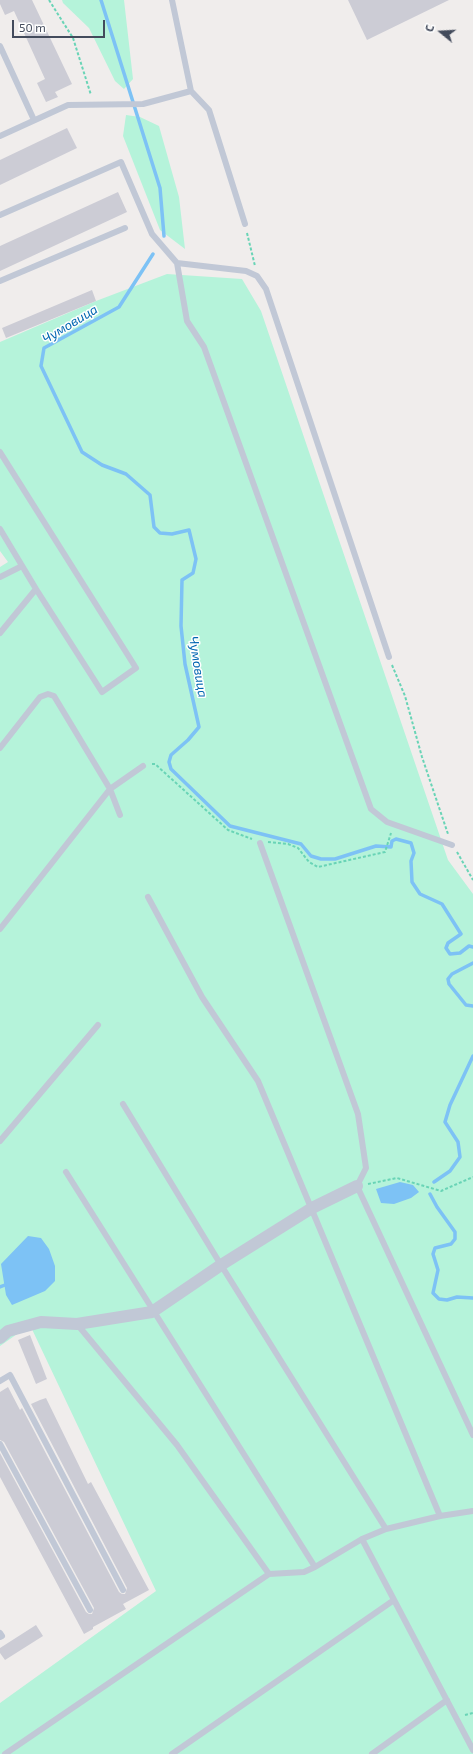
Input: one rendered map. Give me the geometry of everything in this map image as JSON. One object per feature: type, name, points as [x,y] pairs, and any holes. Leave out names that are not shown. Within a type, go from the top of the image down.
[{"type":"street","points":[[0,1338],[8,1331],[41,1322],[77,1324],[152,1312],[221,1265],[312,1208],[357,1186]]},
{"type":"lane","points":[[172,0],[191,91],[209,110],[245,224]]},
{"type":"lane","points":[[0,46],[34,120]]},
{"type":"lane","points":[[0,136],[68,105],[143,104],[191,91]]},
{"type":"lane","points":[[0,215],[121,162],[152,234],[177,263],[188,321],[204,347],[371,809],[387,822],[452,845]]},
{"type":"lane","points":[[0,281],[125,228]]},
{"type":"lane","points":[[177,263],[246,271],[257,276],[266,289],[389,657]]},
{"type":"lane","points":[[0,452],[136,668],[102,692],[0,529]]},
{"type":"lane","points":[[0,577],[22,566]]},
{"type":"lane","points":[[0,633],[36,588]]},
{"type":"lane","points":[[0,748],[40,697],[48,694],[54,696],[110,789],[120,815]]},
{"type":"lane","points":[[0,928],[110,789],[143,766]]},
{"type":"lane","points":[[260,842],[358,1114],[366,1168],[357,1186],[473,1435]]},
{"type":"lane","points":[[148,897],[202,997],[258,1081],[440,1516]]},
{"type":"lane","points":[[0,1141],[98,1025]]},
{"type":"lane","points":[[123,1104],[221,1265],[386,1529]]},
{"type":"lane","points":[[66,1172],[152,1312],[315,1567]]},
{"type":"lane","points":[[77,1324],[177,1445],[269,1574]]},
{"type":"lane","points":[[0,1381],[10,1375],[123,1590]]},
{"type":"lane","points":[[0,1444],[90,1610]]},
{"type":"lane","points":[[5,1754],[269,1574],[304,1572],[362,1539],[386,1529],[440,1516],[473,1511]]},
{"type":"lane","points":[[362,1539],[473,1750]]},
{"type":"lane","points":[[172,1754],[394,1600]]},
{"type":"lane","points":[[0,1633],[2,1636],[0,1637]]},
{"type":"lane","points":[[372,1754],[447,1700]]},
{"type":"path","points":[[49,0],[73,38],[94,104]]},
{"type":"path","points":[[245,224],[257,276]]},
{"type":"path","points":[[389,657],[405,696],[422,757],[452,845],[473,880]]},
{"type":"path","points":[[143,766],[155,764],[228,830],[260,842],[269,841],[298,848],[310,862],[318,868],[385,852],[389,841]]},
{"type":"path","points":[[357,1186],[397,1178],[441,1191],[473,1177]]},
{"type":"green space","points":[[62,0],[124,0],[133,79],[124,89],[115,81],[89,28],[63,3]]},
{"type":"green space","points":[[126,115],[140,117],[159,126],[179,197],[185,249],[160,230],[123,136]]},
{"type":"green space","points":[[167,274],[242,279],[261,311],[448,860],[473,894],[473,1754],[0,1754],[0,1703],[156,1591],[30,1325],[0,1346],[0,567],[8,562],[0,551],[0,342],[96,301]]},
{"type":"water","points":[[400,1182],[413,1185],[419,1192],[411,1198],[394,1204],[381,1203],[376,1189]]},
{"type":"water","points":[[28,1236],[41,1238],[49,1249],[55,1266],[55,1281],[45,1291],[12,1305],[6,1295],[1,1264]]},
{"type":"building","points":[[0,0],[32,0],[72,84],[55,92],[58,97],[46,102],[37,83],[45,79],[14,11],[5,15],[0,4]]},
{"type":"building","points":[[348,0],[449,0],[367,40]]},
{"type":"building","points":[[67,128],[77,148],[0,185],[0,160]]},
{"type":"building","points":[[118,192],[127,212],[0,271],[0,246]]},
{"type":"building","points":[[92,290],[96,301],[6,338],[2,328]]},
{"type":"building","points":[[30,1335],[47,1379],[36,1384],[18,1340]]},
{"type":"building","points":[[8,1387],[20,1410],[22,1408],[119,1592],[125,1594],[127,1588],[31,1404],[40,1400],[46,1398],[88,1484],[91,1482],[149,1590],[123,1604],[126,1609],[93,1627],[93,1629],[84,1634],[0,1477],[0,1453],[86,1612],[92,1614],[94,1608],[4,1442],[0,1440],[0,1392]]},
{"type":"building","points":[[36,1625],[43,1636],[5,1660],[0,1653],[0,1648]]},
{"type":"waterway","name":"Чумовица","points":[[101,0],[160,188],[164,236]]},
{"type":"waterway","name":"Чумовица","points":[[153,254],[119,307],[44,348],[41,366],[82,452],[102,465],[126,474],[150,495],[154,527],[160,533],[172,534],[189,530],[196,559],[193,573],[182,580],[181,626],[185,664],[199,727],[188,740],[171,755],[169,762],[171,769],[230,826],[301,844],[311,856],[321,859],[335,859],[376,846],[391,847],[392,841],[396,839],[411,843],[414,853],[411,861],[412,882],[420,894],[442,904],[461,934],[448,943],[446,948],[450,954],[460,953],[469,946],[473,947]]},
{"type":"waterway","name":"Чумовица","points":[[473,963],[452,974],[448,979],[449,984],[466,1005],[473,1006]]},
{"type":"waterway","name":"Чумовица","points":[[434,1182],[450,1171],[460,1157],[458,1142],[445,1122],[450,1105],[473,1056]]},
{"type":"waterway","name":"Чумовица","points":[[430,1194],[437,1207],[455,1232],[455,1239],[451,1244],[435,1248],[433,1254],[438,1270],[433,1293],[439,1299],[447,1300],[457,1297],[473,1298]]},
{"type":"waterway","points":[[0,1287],[5,1285]]}]
